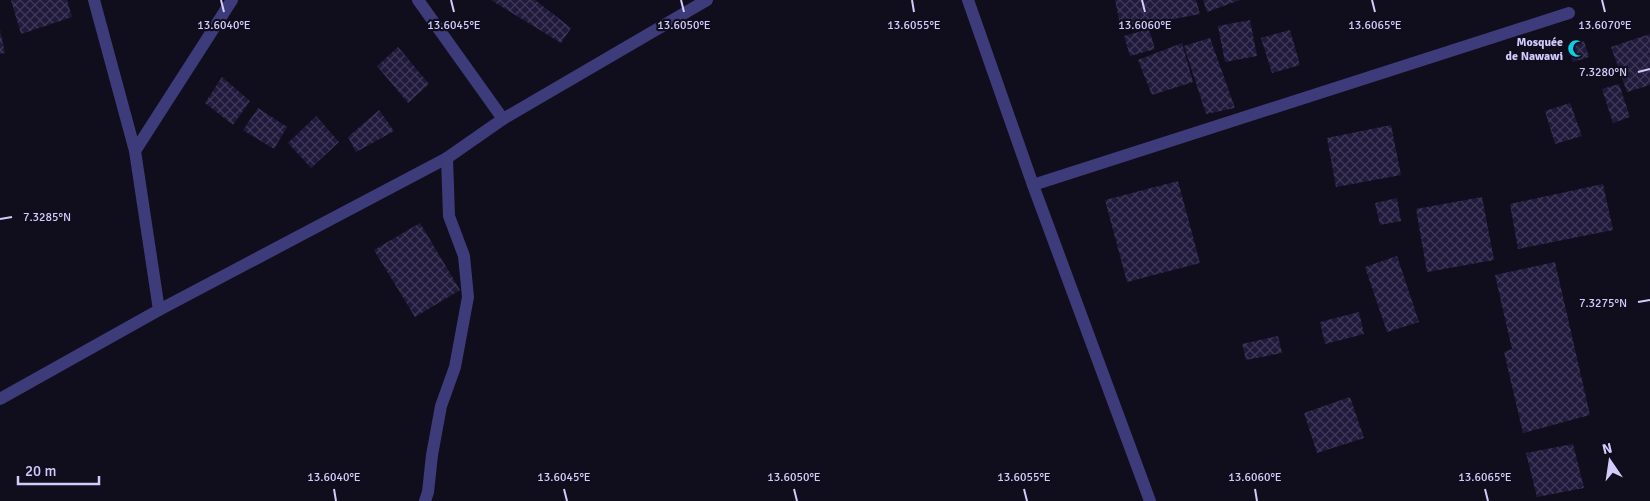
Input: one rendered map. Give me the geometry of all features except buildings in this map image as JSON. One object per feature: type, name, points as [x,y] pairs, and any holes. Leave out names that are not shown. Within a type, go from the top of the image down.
[{"type":"street","points":[[94,0],[135,151],[159,310]]},
{"type":"street","points":[[135,151],[232,0]]},
{"type":"street","points":[[418,0],[503,120]]},
{"type":"street","points":[[0,399],[159,310],[447,158],[503,120],[706,0]]},
{"type":"street","points":[[968,0],[1033,185],[1150,501]]},
{"type":"street","points":[[1033,185],[1569,14]]},
{"type":"street","points":[[425,501],[441,406],[455,367],[468,297],[464,256],[449,216],[447,158]]},
{"type":"place","name":"Mosquée de Nawawi","points":[[1577,49]]}]
